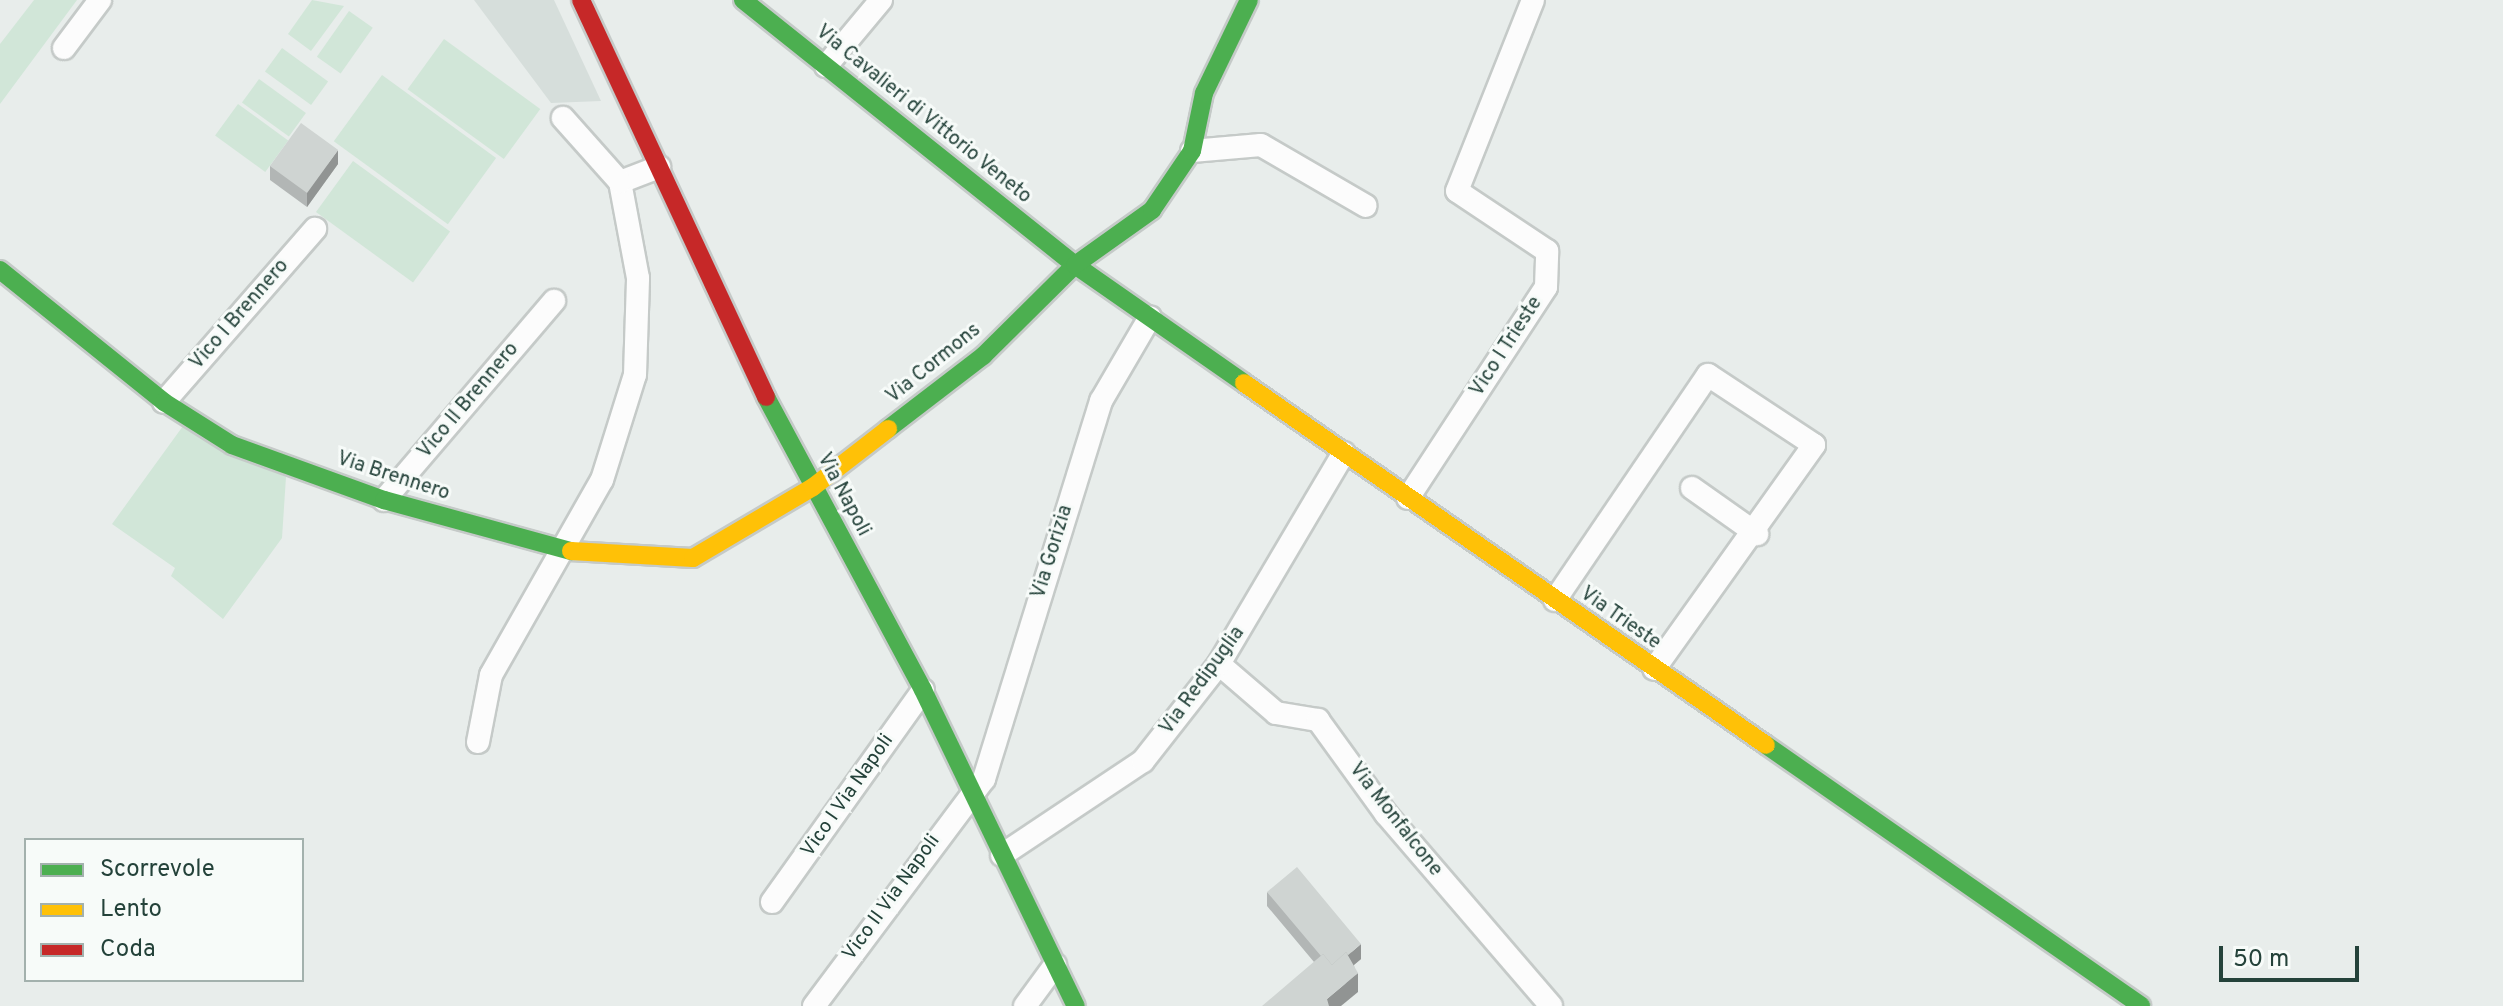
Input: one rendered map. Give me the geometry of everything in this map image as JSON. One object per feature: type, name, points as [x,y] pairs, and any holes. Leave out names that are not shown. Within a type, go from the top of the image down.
[{"type":"street","points":[[64,48],[100,0]]},
{"type":"street","name":"Via Napoli","points":[[581,0],[813,487],[923,690],[1076,1006]]},
{"type":"street","name":"Via Cavalieri di Vittorio Veneto","points":[[743,0],[1075,265]]},
{"type":"street","points":[[826,66],[881,0]]},
{"type":"street","points":[[1249,0],[1204,93],[1192,151],[1261,145],[1366,206]]},
{"type":"street","name":"Vico I Trieste","points":[[1408,498],[1546,287],[1547,251],[1457,191],[1533,0]]},
{"type":"street","points":[[478,742],[491,675],[564,551],[607,467],[635,375],[638,278],[620,182],[563,118]]},
{"type":"street","name":"Via Cormons","points":[[813,487],[983,356],[1075,265],[1152,210],[1192,151]]},
{"type":"street","points":[[620,182],[659,167]]},
{"type":"street","name":"Vico I Brennero","points":[[164,402],[315,229]]},
{"type":"street","name":"Via Trieste","points":[[1075,265],[2141,1006]]},
{"type":"street","name":"Via Brennero","points":[[0,270],[164,402],[232,445],[384,500],[564,551],[693,558],[813,487]]},
{"type":"street","name":"Vico II Brennero","points":[[384,500],[554,301]]},
{"type":"street","name":"Via Gorizia","points":[[970,790],[984,779],[1101,401],[1150,317]]},
{"type":"street","points":[[1555,600],[1708,375],[1814,445],[1757,534],[1654,669]]},
{"type":"street","name":"Via Redipuglia","points":[[1002,855],[1143,761],[1219,664],[1344,453]]},
{"type":"street","points":[[1692,488],[1757,534]]},
{"type":"street","name":"Via Monfalcone","points":[[1219,664],[1276,713],[1318,720],[1386,814],[1551,1006]]},
{"type":"street","name":"Vico I Via Napoli","points":[[772,902],[923,690]]},
{"type":"street","name":"Vico II Via Napoli","points":[[814,1006],[970,790]]},
{"type":"street","points":[[1025,1006],[1055,965]]},
{"type":"shaded area","points":[[474,0],[554,0],[601,101],[551,103]]},
{"type":"green space","points":[[34,0],[77,0],[0,104],[0,44]]},
{"type":"green space","points":[[312,0],[344,6],[311,51],[288,34]]},
{"type":"green space","points":[[349,11],[373,28],[341,74],[317,57]]},
{"type":"green space","points":[[444,39],[540,109],[504,159],[408,89]]},
{"type":"green space","points":[[282,48],[328,82],[311,105],[265,71]]},
{"type":"green space","points":[[382,75],[496,158],[448,224],[334,141]]},
{"type":"green space","points":[[259,79],[306,113],[289,137],[242,102]]},
{"type":"green space","points":[[238,104],[288,140],[265,172],[215,136]]},
{"type":"green space","points":[[353,161],[450,232],[413,283],[316,212]]},
{"type":"green space","points":[[183,426],[286,477],[282,538],[223,619],[171,576],[175,568],[112,524]]},
{"type":"building","points":[[301,123],[338,150],[307,193],[270,166]]},
{"type":"building","points":[[1297,867],[1361,944],[1332,965],[1267,892]]},
{"type":"building","points":[[1346,952],[1358,973],[1327,999],[1329,1006],[1262,1006],[1323,954],[1332,965]]},
{"type":"traffic: fast","points":[[743,0],[1075,265],[1244,383]]},
{"type":"traffic: fast","points":[[888,429],[983,356],[1075,265],[1152,210],[1192,151],[1204,93],[1249,0]]},
{"type":"traffic: fast","points":[[0,270],[164,402],[232,445],[384,500],[571,551]]},
{"type":"traffic: fast","points":[[766,397],[923,690],[1076,1006]]},
{"type":"traffic: fast","points":[[1766,745],[2141,1006]]},
{"type":"traffic: slow","points":[[1244,383],[1766,745]]},
{"type":"traffic: slow","points":[[571,551],[693,558],[813,487],[888,429]]},
{"type":"traffic: jam","points":[[581,0],[766,397]]}]
